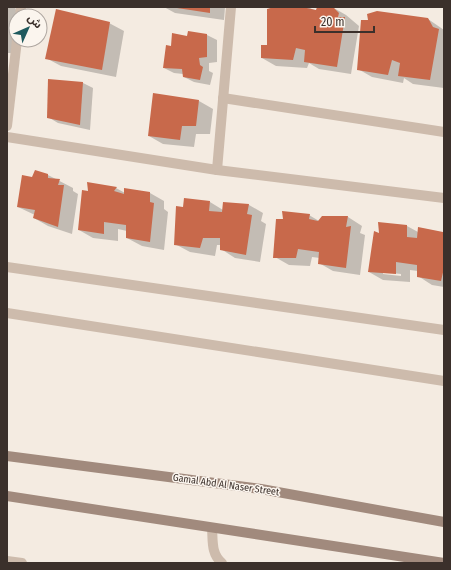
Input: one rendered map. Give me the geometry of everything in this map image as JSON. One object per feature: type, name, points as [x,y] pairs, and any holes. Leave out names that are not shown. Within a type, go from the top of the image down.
[{"type":"main road","name":"Gamal Abd Al Naser Street","points":[[7,456],[261,489],[444,522]]},
{"type":"main road","points":[[7,496],[444,563]]},
{"type":"street","points":[[217,170],[231,7]]},
{"type":"street","points":[[7,126],[16,48]]},
{"type":"street","points":[[223,98],[444,132]]},
{"type":"street","points":[[7,138],[217,170],[444,198]]},
{"type":"street","points":[[7,267],[444,330]]},
{"type":"street","points":[[7,313],[444,381]]},
{"type":"street","points":[[212,528],[213,550],[222,563]]},
{"type":"street","points":[[7,561],[22,563]]},
{"type":"building","points":[[210,7],[210,13],[177,8]]},
{"type":"building","points":[[274,7],[302,7],[316,10],[317,7],[333,7],[339,13],[338,17],[345,17],[337,67],[304,62],[305,50],[296,48],[293,60],[261,58],[261,45],[267,45],[267,9]]},
{"type":"building","points":[[56,9],[110,22],[102,70],[45,59]]},
{"type":"building","points":[[377,11],[428,18],[433,27],[439,29],[430,80],[398,76],[400,63],[392,60],[388,75],[357,70],[361,20],[368,20],[367,14]]},
{"type":"building","points":[[188,31],[207,34],[207,57],[199,58],[200,65],[203,67],[200,80],[183,77],[182,69],[163,68],[166,45],[171,46],[172,33],[187,36]]},
{"type":"building","points":[[48,79],[83,82],[80,125],[47,118]]},
{"type":"building","points":[[153,93],[199,100],[196,126],[182,126],[180,140],[148,136]]},
{"type":"building","points":[[35,170],[48,174],[48,178],[60,179],[58,185],[64,185],[58,227],[33,218],[35,210],[17,207],[22,175],[32,177]]},
{"type":"building","points":[[87,182],[117,187],[114,191],[124,194],[124,188],[150,192],[150,202],[154,203],[150,242],[126,238],[126,225],[104,222],[104,234],[78,230],[82,190],[88,191]]},
{"type":"building","points":[[184,198],[210,201],[209,211],[222,212],[223,202],[249,204],[247,214],[252,215],[246,255],[220,250],[220,238],[203,238],[200,248],[174,245],[176,206],[183,207]]},
{"type":"building","points":[[282,211],[310,214],[309,219],[318,221],[322,216],[348,216],[346,227],[351,226],[346,268],[318,264],[319,252],[298,249],[296,258],[273,258],[276,219],[283,219]]},
{"type":"building","points":[[378,222],[407,225],[407,237],[417,238],[418,227],[443,232],[444,268],[441,281],[417,277],[417,265],[396,262],[396,274],[368,272],[374,231],[379,233]]}]
